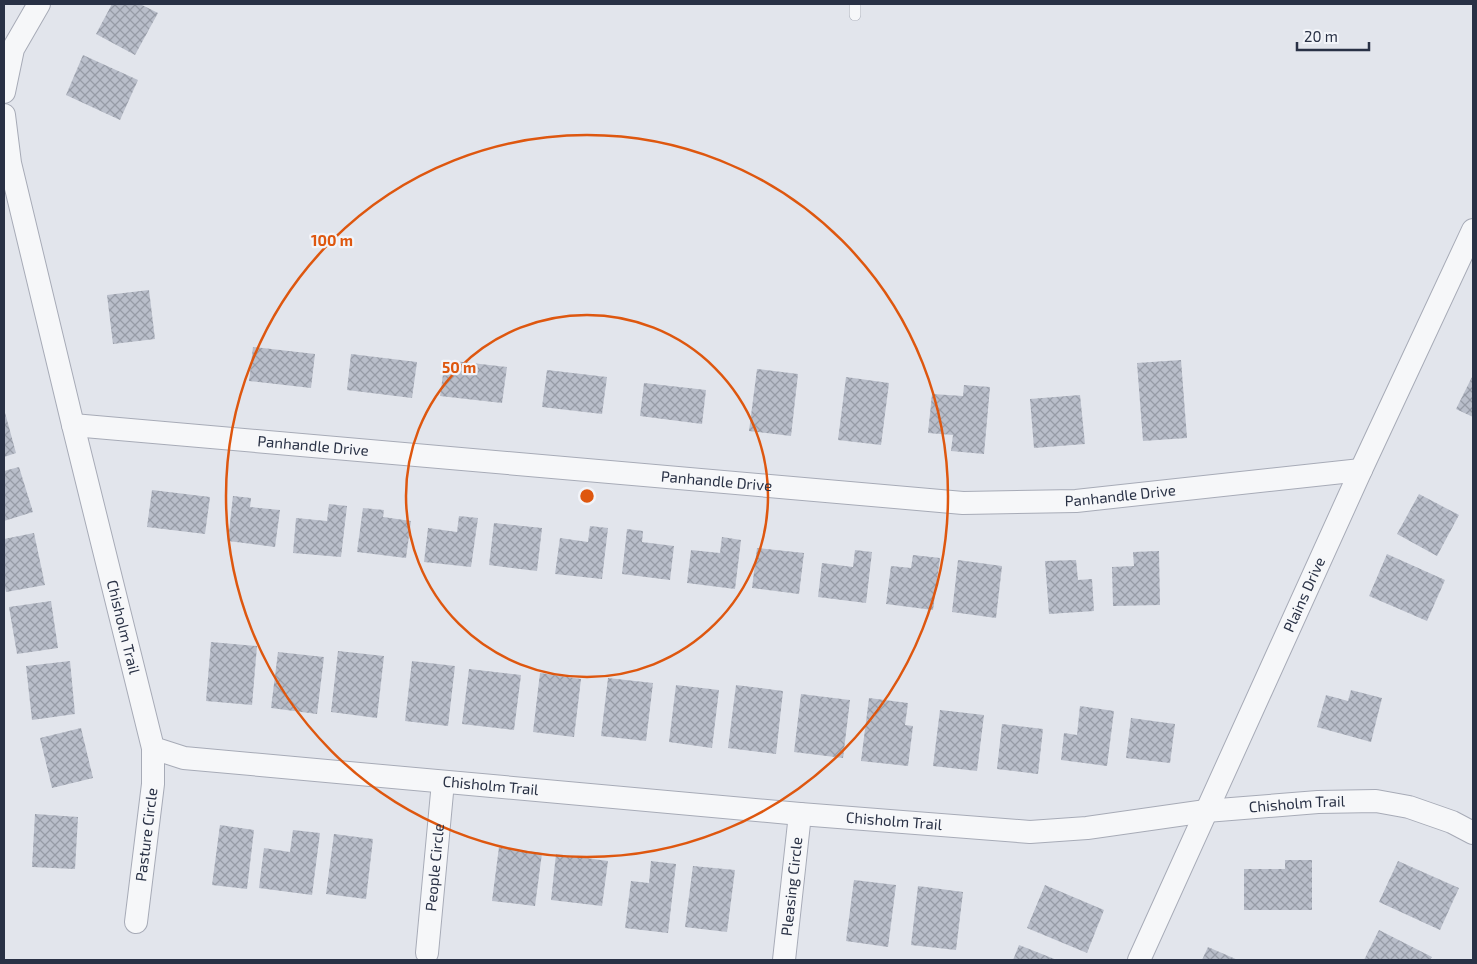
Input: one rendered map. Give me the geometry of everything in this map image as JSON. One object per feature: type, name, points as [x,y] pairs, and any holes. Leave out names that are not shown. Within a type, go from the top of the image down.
[{"type":"street","points":[[4,92],[13,49],[39,4]]},
{"type":"street","name":"Chisholm Trail","points":[[4,114],[10,163],[153,748],[184,758],[800,814],[1030,832],[1087,828],[1206,811],[1318,802],[1376,800],[1409,807],[1452,822],[1473,833]]},
{"type":"street","name":"Plains Drive","points":[[1139,960],[1361,470],[1473,230]]},
{"type":"street","name":"Panhandle Drive","points":[[73,425],[964,503],[1076,501],[1361,470]]},
{"type":"street","name":"Pasture Circle","points":[[136,922],[153,784],[153,748]]},
{"type":"street","name":"People Circle","points":[[427,952],[443,782]]},
{"type":"street","name":"Pleasing Circle","points":[[784,960],[800,814]]},
{"type":"building","points":[[112,4],[140,4],[158,13],[135,55],[96,34]]},
{"type":"building","points":[[83,55],[138,80],[120,120],[66,95]]},
{"type":"building","points":[[149,290],[155,339],[113,344],[107,295]]},
{"type":"building","points":[[253,347],[315,354],[311,388],[249,381]]},
{"type":"building","points":[[351,354],[417,362],[412,398],[347,390]]},
{"type":"building","points":[[445,360],[507,367],[502,403],[440,396]]},
{"type":"building","points":[[1181,360],[1187,438],[1143,441],[1137,363]]},
{"type":"building","points":[[757,369],[798,374],[791,436],[749,431]]},
{"type":"building","points":[[547,370],[607,377],[602,414],[542,407]]},
{"type":"building","points":[[1473,375],[1473,417],[1456,409]]},
{"type":"building","points":[[846,377],[889,383],[881,445],[838,440]]},
{"type":"building","points":[[644,383],[706,390],[702,424],[640,416]]},
{"type":"building","points":[[964,385],[990,387],[984,454],[951,451],[953,435],[928,433],[932,394],[963,396]]},
{"type":"building","points":[[1080,395],[1085,444],[1034,448],[1030,399]]},
{"type":"building","points":[[4,409],[16,453],[4,457]]},
{"type":"building","points":[[19,467],[33,512],[4,521],[4,471]]},
{"type":"building","points":[[152,490],[210,497],[205,534],[147,527]]},
{"type":"building","points":[[1419,494],[1459,515],[1437,556],[1397,534]]},
{"type":"building","points":[[233,496],[251,498],[250,507],[280,510],[275,547],[228,541]]},
{"type":"building","points":[[329,504],[347,506],[341,557],[293,553],[296,518],[327,521]]},
{"type":"building","points":[[363,508],[384,510],[383,517],[411,521],[406,558],[357,552]]},
{"type":"building","points":[[459,516],[478,518],[471,567],[424,562],[428,528],[457,532]]},
{"type":"building","points":[[494,523],[542,528],[537,571],[489,565]]},
{"type":"building","points":[[590,526],[608,528],[602,579],[555,574],[560,538],[588,542]]},
{"type":"building","points":[[627,529],[643,531],[642,542],[674,546],[670,580],[622,574]]},
{"type":"building","points":[[34,533],[45,585],[6,592],[4,582],[4,539]]},
{"type":"building","points":[[722,537],[741,540],[735,589],[687,583],[691,550],[720,553]]},
{"type":"building","points":[[757,548],[804,553],[799,594],[752,588]]},
{"type":"building","points":[[855,550],[872,552],[866,603],[818,597],[822,563],[853,567]]},
{"type":"building","points":[[1159,551],[1160,605],[1113,606],[1112,567],[1134,566],[1133,552]]},
{"type":"building","points":[[1387,554],[1445,580],[1427,621],[1369,596]]},
{"type":"building","points":[[913,555],[940,558],[933,610],[886,604],[891,566],[911,568]]},
{"type":"building","points":[[958,560],[1002,566],[996,618],[952,612]]},
{"type":"building","points":[[1076,560],[1078,580],[1092,579],[1094,611],[1049,614],[1045,561]]},
{"type":"building","points":[[51,601],[58,648],[17,654],[9,607]]},
{"type":"building","points":[[211,642],[257,646],[252,705],[206,701]]},
{"type":"building","points":[[338,651],[384,656],[377,718],[331,712]]},
{"type":"building","points":[[278,652],[324,657],[317,714],[271,708]]},
{"type":"building","points":[[70,661],[75,714],[32,720],[26,666]]},
{"type":"building","points":[[412,661],[455,666],[448,726],[405,721]]},
{"type":"building","points":[[469,669],[521,675],[514,730],[462,724]]},
{"type":"building","points":[[540,673],[581,679],[574,737],[533,732]]},
{"type":"building","points":[[608,678],[653,683],[646,741],[601,736]]},
{"type":"building","points":[[676,685],[719,690],[712,748],[669,742]]},
{"type":"building","points":[[736,685],[783,691],[776,754],[728,748]]},
{"type":"building","points":[[1351,690],[1382,698],[1371,742],[1317,727],[1326,695],[1348,701]]},
{"type":"building","points":[[801,694],[850,700],[843,758],[794,752]]},
{"type":"building","points":[[869,698],[908,703],[905,725],[913,726],[908,766],[861,761]]},
{"type":"building","points":[[1080,706],[1114,711],[1107,766],[1061,760],[1064,733],[1077,735]]},
{"type":"building","points":[[940,710],[984,715],[977,771],[933,766]]},
{"type":"building","points":[[1131,718],[1175,724],[1170,763],[1126,758]]},
{"type":"building","points":[[1002,724],[1043,729],[1038,774],[997,769]]},
{"type":"building","points":[[81,728],[93,778],[52,788],[40,738]]},
{"type":"building","points":[[35,814],[78,817],[75,869],[32,867]]},
{"type":"building","points":[[220,825],[254,830],[247,889],[212,885]]},
{"type":"building","points":[[293,830],[320,833],[312,895],[259,888],[264,848],[290,852]]},
{"type":"building","points":[[334,834],[373,839],[366,899],[326,894]]},
{"type":"building","points":[[499,847],[542,853],[535,906],[492,901]]},
{"type":"building","points":[[556,854],[608,861],[602,906],[551,900]]},
{"type":"building","points":[[1285,860],[1312,860],[1312,910],[1244,910],[1244,869],[1285,869]]},
{"type":"building","points":[[651,861],[676,864],[668,933],[625,928],[631,881],[649,883]]},
{"type":"building","points":[[1398,861],[1459,888],[1440,930],[1379,902]]},
{"type":"building","points":[[693,866],[735,870],[727,932],[685,927]]},
{"type":"building","points":[[854,880],[896,885],[888,947],[846,941]]},
{"type":"building","points":[[1045,885],[1104,910],[1087,953],[1027,928]]},
{"type":"building","points":[[918,886],[963,892],[956,950],[911,945]]},
{"type":"building","points":[[1379,930],[1432,957],[1430,960],[1364,960]]},
{"type":"building","points":[[1019,945],[1057,960],[1013,960]]},
{"type":"building","points":[[1208,947],[1238,960],[1202,960]]}]
